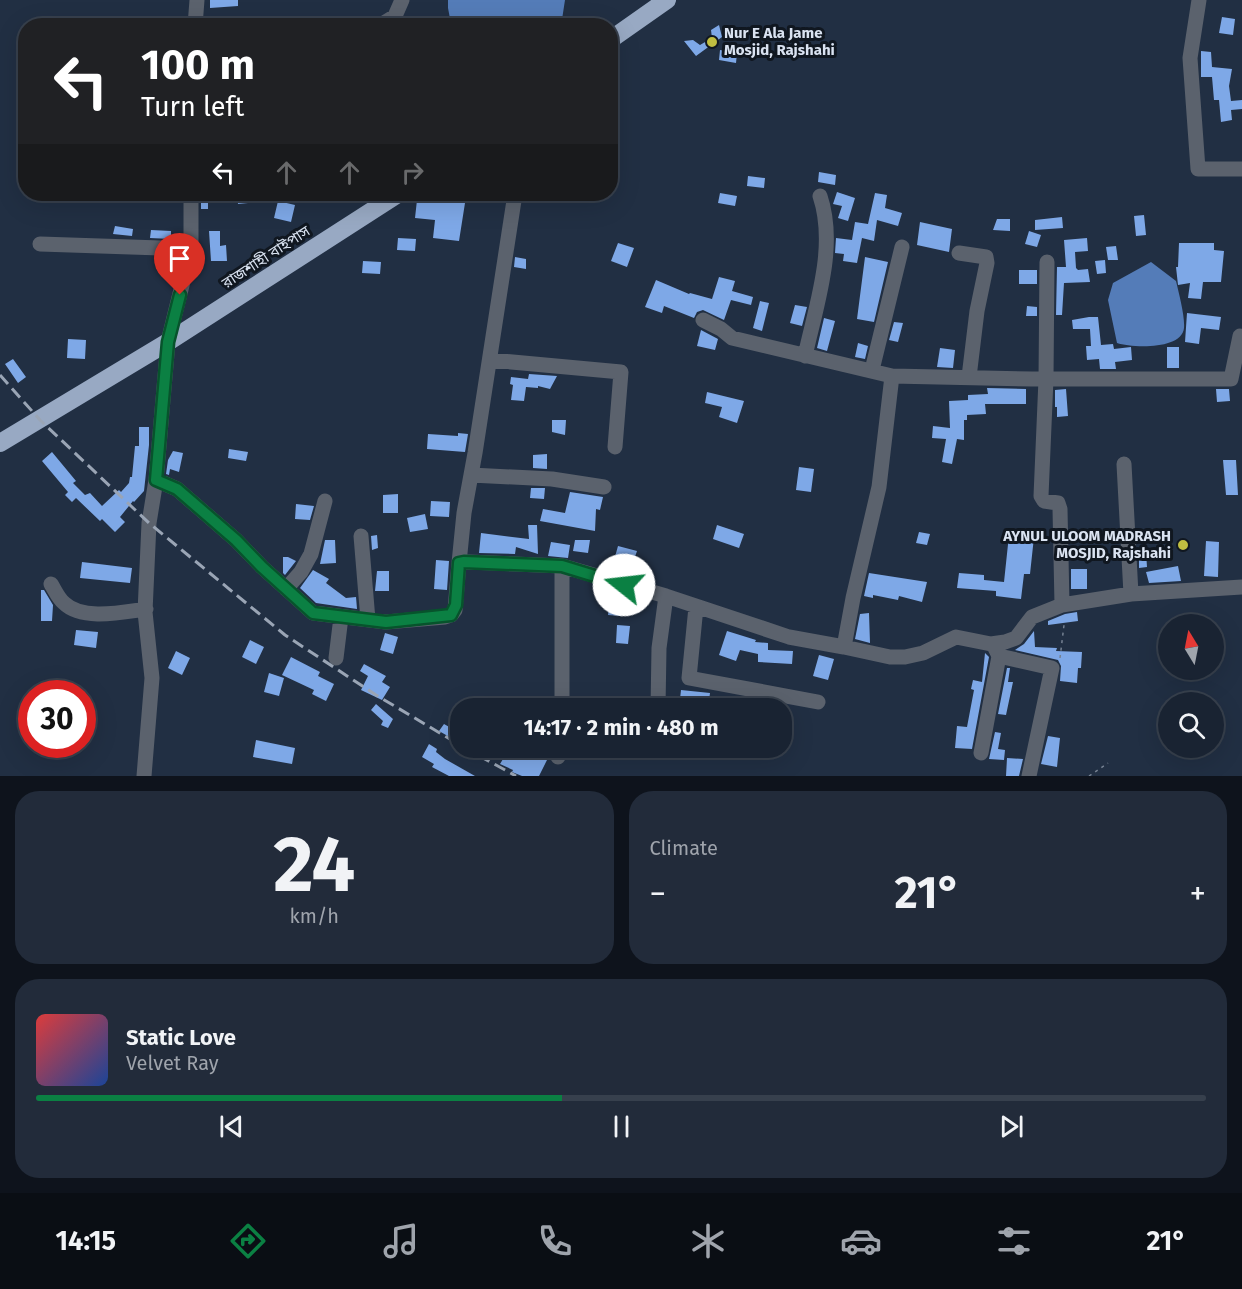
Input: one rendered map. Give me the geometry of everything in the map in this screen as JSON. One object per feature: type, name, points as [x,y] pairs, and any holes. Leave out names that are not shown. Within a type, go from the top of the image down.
[{"type":"highway","points":[[618,34],[668,0]]},
{"type":"highway","name":"রাজশাহী বাইপাস","points":[[0,443],[168,342],[387,201]]},
{"type":"street","points":[[196,18],[197,0]]},
{"type":"street","points":[[392,18],[402,0]]},
{"type":"street","points":[[1199,0],[1190,58],[1198,169],[1242,169]]},
{"type":"street","points":[[805,356],[825,263],[826,214],[819,196]]},
{"type":"street","points":[[144,776],[152,678],[146,609],[149,523],[156,480],[168,342],[190,249],[191,201]]},
{"type":"street","points":[[156,480],[177,489],[236,540],[313,613],[402,622],[451,615],[456,605],[464,513],[514,201]]},
{"type":"street","points":[[40,244],[190,249]]},
{"type":"street","points":[[872,370],[902,247]]},
{"type":"street","points":[[959,253],[986,257],[987,263],[977,311],[969,376]]},
{"type":"street","points":[[1047,262],[1046,379],[1041,496],[1044,501],[1058,503],[1060,509],[1062,606]]},
{"type":"street","points":[[703,320],[721,329],[732,338],[849,367],[892,376],[944,378],[969,376],[1046,379],[1230,379],[1240,336]]},
{"type":"street","points":[[490,360],[555,364],[621,372],[615,447]]},
{"type":"street","points":[[844,647],[879,487],[892,376]]},
{"type":"street","points":[[1124,464],[1131,594]]},
{"type":"street","points":[[471,475],[552,479],[604,487]]},
{"type":"street","points":[[286,589],[301,572],[311,554],[325,501]]},
{"type":"street","points":[[361,536],[368,620]]},
{"type":"street","points":[[459,563],[562,566],[666,596],[789,637],[890,657],[905,657],[922,653],[956,637],[1052,668],[1029,776]]},
{"type":"street","points":[[562,566],[562,698]]},
{"type":"street","points":[[51,584],[64,604],[85,614],[109,614],[146,609]]},
{"type":"street","points":[[981,753],[996,650],[1005,642],[1016,638],[1032,617],[1062,606],[1131,594],[1242,587]]},
{"type":"street","points":[[658,698],[659,648],[666,596]]},
{"type":"street","points":[[696,607],[688,678],[818,702]]},
{"type":"street","points":[[336,658],[341,617]]},
{"type":"path","points":[[1052,668],[1058,668],[1060,664],[1064,625]]},
{"type":"path","points":[[1089,776],[1108,763]]},
{"type":"water","points":[[448,0],[565,0],[562,18],[450,18]]},
{"type":"water","points":[[1151,262],[1176,281],[1182,305],[1184,328],[1181,335],[1166,344],[1134,346],[1117,343],[1108,300],[1113,283]]},
{"type":"building","points":[[210,0],[238,0],[238,6],[210,8]]},
{"type":"building","points":[[1222,17],[1235,19],[1233,35],[1219,33]]},
{"type":"building","name":"Nur E Ala Jame Mosjid, Rajshahi","points":[[719,25],[722,37],[696,56],[684,41],[693,40],[700,45],[712,38],[711,30]]},
{"type":"building","points":[[720,50],[737,53],[736,63],[719,60]]},
{"type":"building","points":[[1201,51],[1211,52],[1212,67],[1232,69],[1229,86],[1231,101],[1242,100],[1242,109],[1231,110],[1232,120],[1221,122],[1219,100],[1214,100],[1212,77],[1201,77]]},
{"type":"building","points":[[819,172],[836,175],[835,185],[818,182]]},
{"type":"building","points":[[748,176],[765,178],[764,188],[747,186]]},
{"type":"building","points":[[837,192],[855,198],[848,221],[838,218],[842,206],[833,204]]},
{"type":"building","points":[[720,193],[737,196],[735,206],[718,203]]},
{"type":"building","points":[[875,193],[887,195],[885,208],[902,213],[898,226],[877,220],[874,241],[862,238],[857,263],[843,261],[844,254],[835,253],[836,238],[852,240],[855,222],[868,224]]},
{"type":"building","points":[[201,201],[208,201],[208,209],[201,209]]},
{"type":"building","points":[[238,201],[248,201],[248,203],[238,204]]},
{"type":"building","points":[[278,201],[295,205],[291,222],[274,218]]},
{"type":"building","points":[[417,201],[438,203],[438,201],[452,201],[465,203],[459,241],[433,238],[435,220],[415,218]]},
{"type":"building","points":[[1144,215],[1146,235],[1136,236],[1134,216]]},
{"type":"building","points":[[1062,217],[1063,228],[1035,230],[1035,220]]},
{"type":"building","points":[[997,219],[1010,219],[1010,231],[993,230]]},
{"type":"building","points":[[920,222],[952,229],[949,252],[917,245]]},
{"type":"building","points":[[115,226],[133,229],[132,236],[113,234]]},
{"type":"building","points":[[151,230],[171,231],[171,239],[150,238]]},
{"type":"building","points":[[209,231],[220,231],[220,246],[226,245],[227,261],[211,261]]},
{"type":"building","points":[[1029,231],[1041,235],[1037,247],[1025,244]]},
{"type":"building","points":[[398,238],[416,239],[415,251],[397,250]]},
{"type":"building","points":[[1087,238],[1088,251],[1075,252],[1076,268],[1078,270],[1088,269],[1090,282],[1064,283],[1062,315],[1056,315],[1057,267],[1066,267],[1064,240]]},
{"type":"building","points":[[618,243],[634,248],[627,267],[611,261]]},
{"type":"building","points":[[1179,243],[1214,243],[1214,250],[1224,251],[1221,282],[1203,282],[1201,299],[1188,298],[1190,283],[1178,285],[1176,267],[1178,267]]},
{"type":"building","points":[[1116,246],[1118,260],[1108,260],[1106,247]]},
{"type":"building","points":[[515,257],[526,259],[526,269],[514,267]]},
{"type":"building","points":[[865,257],[888,262],[874,322],[857,319]]},
{"type":"building","points":[[1105,260],[1106,273],[1097,274],[1095,261]]},
{"type":"building","points":[[363,261],[381,262],[380,274],[362,273]]},
{"type":"building","points":[[1019,270],[1037,270],[1037,284],[1019,284]]},
{"type":"building","points":[[719,277],[735,281],[732,291],[753,297],[751,305],[731,300],[724,320],[703,310],[697,312],[694,318],[664,306],[662,313],[645,307],[656,280],[689,294],[712,299]]},
{"type":"building","points":[[760,301],[769,303],[762,331],[753,328]]},
{"type":"building","points":[[795,305],[807,307],[802,326],[790,323]]},
{"type":"building","points":[[1027,306],[1037,307],[1037,316],[1026,316]]},
{"type":"building","points":[[1187,313],[1221,317],[1219,330],[1201,328],[1199,344],[1185,342]]},
{"type":"building","points":[[1098,317],[1101,345],[1113,344],[1114,349],[1131,347],[1132,360],[1115,362],[1116,369],[1100,369],[1099,359],[1087,360],[1086,346],[1091,346],[1090,329],[1073,329],[1072,320]]},
{"type":"building","points":[[824,318],[835,321],[827,351],[817,348]]},
{"type":"building","points":[[894,322],[903,323],[898,342],[889,340]]},
{"type":"building","points":[[701,330],[718,339],[715,350],[697,346]]},
{"type":"building","points":[[68,339],[86,340],[85,359],[67,358]]},
{"type":"building","points":[[858,343],[868,346],[865,359],[855,357]]},
{"type":"building","points":[[1167,347],[1179,347],[1179,368],[1167,368]]},
{"type":"building","points":[[940,348],[955,350],[953,368],[937,367]]},
{"type":"building","points":[[13,359],[26,377],[18,383],[5,364]]},
{"type":"building","points":[[529,374],[557,376],[550,389],[538,386],[538,388],[526,387],[524,401],[511,400],[513,385],[510,384],[511,377],[528,379]]},
{"type":"building","points":[[987,388],[1026,389],[1026,404],[985,404],[986,414],[967,415],[967,420],[964,420],[964,440],[957,439],[952,464],[942,462],[946,439],[932,438],[933,426],[950,428],[949,401],[968,400],[968,395],[988,394]]},
{"type":"building","points":[[1066,389],[1068,416],[1057,417],[1055,390]]},
{"type":"building","points":[[1216,389],[1229,389],[1230,401],[1217,402]]},
{"type":"building","points":[[707,392],[744,401],[737,423],[719,417],[722,407],[705,403]]},
{"type":"building","points":[[552,420],[566,420],[565,435],[552,432]]},
{"type":"building","points":[[139,427],[149,427],[144,491],[120,517],[125,522],[115,532],[76,498],[72,502],[65,495],[68,492],[42,461],[52,452],[76,481],[73,483],[85,495],[90,493],[102,506],[119,490],[121,492],[132,477],[135,446],[139,446]]},
{"type":"building","points":[[458,433],[468,434],[465,452],[427,449],[428,434],[458,436]]},
{"type":"building","points":[[229,449],[248,452],[246,461],[228,458]]},
{"type":"building","points":[[173,451],[183,453],[179,472],[170,469],[169,475],[166,474],[168,460]]},
{"type":"building","points":[[547,454],[547,469],[533,468],[533,455]]},
{"type":"building","points":[[1223,460],[1236,460],[1238,495],[1226,495]]},
{"type":"building","points":[[799,467],[814,469],[811,492],[796,490]]},
{"type":"building","points":[[531,488],[545,488],[544,499],[530,498]]},
{"type":"building","points":[[570,492],[603,497],[600,510],[596,509],[595,531],[540,521],[543,509],[565,513]]},
{"type":"building","points":[[398,494],[398,513],[383,513],[383,495]]},
{"type":"building","points":[[431,501],[450,502],[449,517],[430,516]]},
{"type":"building","points":[[296,504],[314,506],[310,520],[295,519]]},
{"type":"building","points":[[425,514],[428,529],[410,532],[407,518]]},
{"type":"building","points":[[528,525],[537,525],[538,554],[516,547],[515,554],[479,553],[481,533],[529,539]]},
{"type":"building","points":[[717,525],[744,534],[739,548],[713,539]]},
{"type":"building","points":[[919,532],[930,534],[927,545],[916,543]]},
{"type":"building","points":[[377,535],[378,548],[372,550],[371,536]]},
{"type":"building","points":[[1009,535],[1034,537],[1030,574],[1024,574],[1021,599],[996,596],[996,591],[957,588],[959,573],[984,575],[984,580],[1004,582]]},
{"type":"building","points":[[325,540],[335,540],[336,563],[320,564]]},
{"type":"building","points":[[575,540],[590,540],[588,553],[573,551]]},
{"type":"building","points":[[1206,541],[1219,542],[1218,577],[1204,576]]},
{"type":"building","points":[[551,542],[570,545],[568,558],[548,556]]},
{"type":"building","points":[[618,546],[637,551],[631,569],[613,564]]},
{"type":"building","points":[[1139,552],[1146,552],[1147,567],[1139,568]]},
{"type":"building","points":[[283,557],[296,561],[285,575],[283,573]]},
{"type":"building","points":[[436,560],[449,561],[447,590],[434,589]]},
{"type":"building","points":[[82,562],[132,568],[130,583],[80,578]]},
{"type":"building","points":[[1178,566],[1181,581],[1149,583],[1146,572]]},
{"type":"building","points":[[1071,569],[1087,569],[1087,589],[1071,589]]},
{"type":"building","points":[[313,570],[329,579],[326,583],[346,598],[356,597],[357,609],[316,603],[300,588]]},
{"type":"building","points":[[377,571],[389,571],[389,591],[375,591]]},
{"type":"building","points":[[869,573],[927,582],[922,602],[899,596],[898,600],[873,595],[873,598],[864,596]]},
{"type":"building","points":[[41,590],[44,590],[53,605],[52,621],[41,621]]},
{"type":"building","points":[[610,597],[622,598],[621,616],[608,615]]},
{"type":"building","points":[[1077,612],[1078,621],[1048,625],[1048,621]]},
{"type":"building","points":[[869,613],[870,643],[855,639],[860,614]]},
{"type":"building","points":[[617,625],[630,626],[628,644],[616,643]]},
{"type":"building","points":[[76,630],[98,632],[96,648],[74,645]]},
{"type":"building","points":[[727,631],[756,640],[755,642],[768,643],[768,650],[793,651],[792,664],[758,662],[758,654],[740,650],[736,661],[719,655]]},
{"type":"building","points":[[1034,631],[1035,647],[1082,652],[1077,683],[1060,681],[1061,666],[1058,660],[1015,650],[1024,644]]},
{"type":"building","points":[[385,633],[398,637],[393,654],[380,650]]},
{"type":"building","points":[[250,640],[264,647],[256,664],[242,657]]},
{"type":"building","points":[[176,651],[190,658],[182,675],[168,668]]},
{"type":"building","points":[[985,653],[989,657],[972,749],[955,748],[957,726],[967,727],[974,690],[971,689],[973,680],[982,682]]},
{"type":"building","points":[[819,655],[834,659],[828,680],[813,676]]},
{"type":"building","points":[[291,657],[320,672],[318,676],[334,684],[326,701],[312,694],[314,690],[282,675]]},
{"type":"building","points":[[364,664],[386,676],[382,682],[390,687],[382,700],[361,690],[368,676],[360,671]]},
{"type":"building","points":[[1007,668],[1010,668],[1008,682],[1013,682],[1006,715],[998,714]]},
{"type":"building","points":[[269,673],[284,678],[279,696],[264,692]]},
{"type":"building","points":[[681,690],[710,693],[709,698],[680,698]]},
{"type":"building","points":[[376,704],[393,719],[388,728],[381,725],[383,721],[371,710]]},
{"type":"building","points":[[444,724],[450,727],[450,737],[439,731]]},
{"type":"building","points":[[995,732],[1001,733],[998,749],[1005,750],[1004,760],[989,759]]},
{"type":"building","points":[[1048,736],[1060,738],[1057,767],[1041,764]]},
{"type":"building","points":[[256,740],[295,748],[292,764],[253,757]]},
{"type":"building","points":[[429,744],[437,749],[436,752],[445,759],[475,776],[449,776],[432,767],[434,764],[422,757]]},
{"type":"building","points":[[500,758],[547,760],[539,776],[522,776],[500,764],[503,759]]},
{"type":"building","points":[[1007,758],[1023,759],[1019,776],[1006,776]]},
{"type":"railway","points":[[0,375],[40,420],[149,523],[285,635],[376,695],[450,739]]},
{"type":"railway","points":[[483,758],[516,776]]},
{"type":"place","name":"Nur E Ala Jame Mosjid, Rajshahi","points":[[712,42]]},
{"type":"place","name":"AYNUL ULOOM MADRASH MOSJID, Rajshahi","points":[[1183,545]]},
{"type":"route","points":[[180,295],[168,342],[156,480],[177,489],[236,540],[313,613],[386,622],[451,615],[456,605],[459,563],[464,562],[562,566],[624,585]]}]
